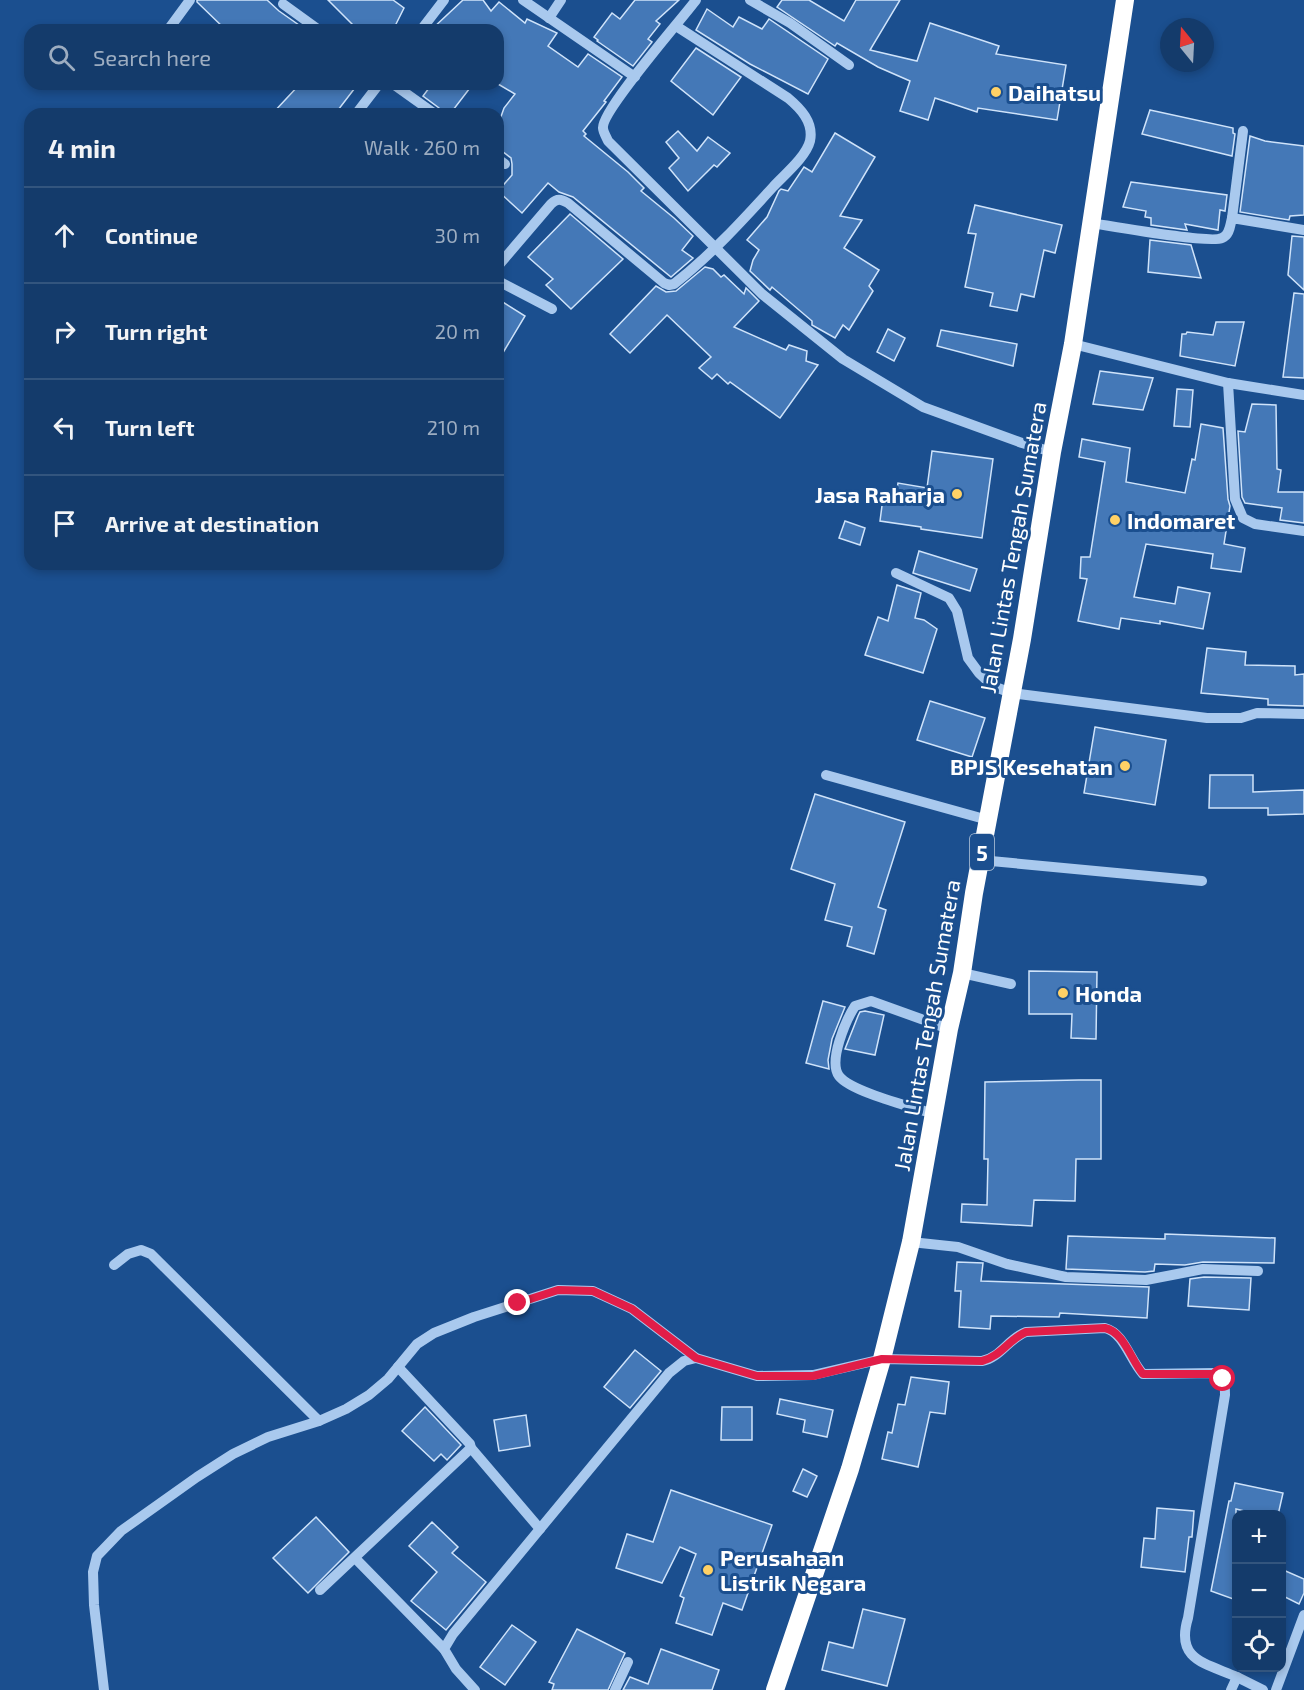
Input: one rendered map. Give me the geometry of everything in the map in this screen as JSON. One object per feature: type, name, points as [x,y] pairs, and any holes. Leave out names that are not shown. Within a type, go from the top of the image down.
[{"type":"highway","name":"Jalan Lintas Tengah Sumatera","points":[[775,1690],[850,1469],[882,1359],[910,1242],[962,973],[980,860],[1022,639],[1052,452],[1073,344],[1125,0]]},
{"type":"street","points":[[172,24],[189,0]]},
{"type":"street","points":[[426,24],[444,0]]},
{"type":"street","points":[[523,0],[635,77]]},
{"type":"street","points":[[549,18],[561,0]]},
{"type":"street","points":[[696,0],[606,117],[603,128],[608,141],[762,294],[843,359],[923,407],[1052,452]]},
{"type":"street","points":[[750,0],[790,23],[849,65]]},
{"type":"street","points":[[283,4],[311,24]]},
{"type":"street","points":[[504,259],[551,204],[561,199],[568,202],[669,285],[678,281],[716,249],[799,159],[810,141],[809,124],[801,110],[788,98],[676,26]]},
{"type":"street","points":[[361,108],[374,90]]},
{"type":"street","points":[[401,90],[427,108]]},
{"type":"street","points":[[1091,223],[1200,239],[1221,239],[1228,234],[1232,218],[1243,131]]},
{"type":"street","points":[[1232,218],[1304,230]]},
{"type":"street","points":[[504,283],[552,309]]},
{"type":"street","points":[[1073,344],[1259,389],[1304,395]]},
{"type":"street","points":[[1228,382],[1235,500],[1243,518],[1255,524],[1304,531]]},
{"type":"street","points":[[896,573],[949,598],[957,610],[968,658],[993,686],[1011,693],[1208,718],[1241,718],[1257,713],[1304,714]]},
{"type":"street","points":[[826,775],[988,820]]},
{"type":"street","points":[[980,860],[1202,881]]},
{"type":"street","points":[[962,973],[1011,984]]},
{"type":"street","points":[[934,1114],[852,1086],[838,1075],[835,1065],[844,1023],[855,1006],[863,1003],[871,1001],[950,1029]]},
{"type":"street","points":[[910,1242],[958,1247],[1007,1264],[1066,1277],[1146,1280],[1203,1269],[1258,1271]]},
{"type":"street","points":[[114,1265],[128,1254],[141,1250],[151,1254],[319,1421]]},
{"type":"street","points":[[104,1690],[94,1605],[93,1572],[97,1556],[121,1531],[233,1454],[268,1437],[319,1421],[346,1409],[369,1395],[388,1378],[417,1344],[434,1333],[474,1317],[558,1290],[593,1291],[632,1309],[696,1358],[757,1376],[813,1376],[882,1359],[982,1361],[994,1357],[1018,1335],[1026,1332],[1105,1328],[1111,1329],[1118,1335],[1143,1374],[1215,1374],[1220,1376],[1225,1384],[1225,1395],[1188,1618],[1183,1634],[1187,1649],[1197,1660],[1263,1690]]},
{"type":"street","points":[[444,1649],[453,1634],[669,1373],[684,1361],[696,1358]]},
{"type":"street","points":[[398,1367],[470,1446],[540,1529]]},
{"type":"street","points":[[320,1590],[470,1446]]},
{"type":"street","points":[[355,1558],[444,1649],[456,1669],[475,1690]]},
{"type":"street","points":[[1276,1690],[1304,1615]]},
{"type":"street","points":[[615,1690],[628,1662]]},
{"type":"street","points":[[1231,1690],[1237,1677]]},
{"type":"building","points":[[197,0],[267,0],[297,24],[220,24]]},
{"type":"building","points":[[328,0],[393,0],[404,8],[396,24],[352,24]]},
{"type":"building","points":[[463,0],[483,0],[491,11],[499,2],[525,23],[527,19],[557,33],[548,46],[578,67],[588,54],[622,77],[583,131],[586,134],[584,136],[628,172],[644,188],[641,191],[693,236],[682,250],[693,258],[671,277],[573,197],[559,192],[548,183],[522,213],[504,196],[504,184],[512,175],[512,164],[511,158],[504,153],[504,108],[515,94],[504,88],[504,24],[437,24]]},
{"type":"building","points":[[635,0],[679,0],[656,21],[660,24],[648,39],[652,42],[633,66],[594,37],[612,13],[620,19]]},
{"type":"building","points":[[782,0],[809,0],[844,21],[856,0],[900,0],[870,50],[917,61],[930,23],[999,46],[996,54],[1066,65],[1057,120],[978,108],[977,112],[935,98],[928,120],[900,111],[910,81],[878,67],[837,43],[835,46],[777,7]]},
{"type":"building","points":[[707,9],[733,27],[739,17],[762,29],[769,19],[828,59],[808,94],[750,64],[696,30]]},
{"type":"building","points":[[696,48],[741,77],[713,115],[671,81]]},
{"type":"building","points":[[294,90],[353,90],[340,108],[278,108]]},
{"type":"building","points":[[428,90],[468,90],[455,108],[439,108],[423,96]]},
{"type":"building","points":[[1150,110],[1233,128],[1235,134],[1232,156],[1142,134]]},
{"type":"building","points":[[678,131],[697,151],[708,137],[730,153],[717,167],[714,165],[688,191],[669,168],[679,158],[666,142]]},
{"type":"building","points":[[835,133],[875,157],[840,216],[862,220],[844,248],[879,270],[869,286],[873,291],[849,330],[843,325],[835,338],[812,325],[812,321],[772,287],[770,290],[750,271],[759,250],[747,240],[767,217],[779,191],[781,189],[788,191],[804,167],[812,172]]},
{"type":"building","points":[[1250,136],[1265,141],[1304,146],[1304,215],[1290,216],[1289,220],[1240,212]]},
{"type":"building","points":[[1131,182],[1227,195],[1225,211],[1220,210],[1218,230],[1185,224],[1187,230],[1151,225],[1151,218],[1145,217],[1146,211],[1123,207]]},
{"type":"building","points":[[975,205],[1062,225],[1055,253],[1044,250],[1034,297],[1021,294],[1017,311],[990,306],[993,293],[965,287],[976,234],[968,233]]},
{"type":"building","points":[[570,214],[623,259],[571,309],[546,285],[553,279],[528,257]]},
{"type":"building","points":[[1292,236],[1304,237],[1304,290],[1288,275]]},
{"type":"building","points":[[1150,240],[1191,245],[1201,278],[1148,272]]},
{"type":"building","points":[[705,267],[713,269],[721,277],[724,275],[744,294],[746,288],[759,301],[734,327],[786,350],[789,345],[807,351],[806,361],[818,365],[780,418],[730,382],[728,384],[717,374],[712,379],[699,368],[711,357],[667,315],[630,353],[610,334],[656,286],[666,292],[676,291]]},
{"type":"building","points":[[1294,293],[1304,294],[1304,378],[1283,377]]},
{"type":"building","points":[[504,303],[525,316],[504,351]]},
{"type":"building","points":[[1216,322],[1244,322],[1235,366],[1180,356],[1182,334],[1187,332],[1213,335]]},
{"type":"building","points":[[888,329],[905,338],[894,361],[877,352]]},
{"type":"building","points":[[941,330],[1017,344],[1013,366],[937,346]]},
{"type":"building","points":[[1100,371],[1153,378],[1143,410],[1093,404]]},
{"type":"building","points":[[1177,389],[1193,390],[1190,427],[1174,426]]},
{"type":"building","points":[[1252,404],[1276,405],[1277,469],[1281,470],[1278,492],[1304,492],[1304,523],[1280,520],[1282,508],[1245,503],[1242,497],[1238,431],[1245,432]]},
{"type":"building","points":[[1201,424],[1223,428],[1230,506],[1224,544],[1245,548],[1241,572],[1211,568],[1213,554],[1146,544],[1134,597],[1175,604],[1178,587],[1210,593],[1203,629],[1160,621],[1160,624],[1121,618],[1119,629],[1078,621],[1087,579],[1080,578],[1081,557],[1090,557],[1105,462],[1079,457],[1082,439],[1130,448],[1126,482],[1185,493],[1192,459],[1195,460]]},
{"type":"building","name":"Jasa Raharja","points":[[932,451],[993,459],[982,538],[880,521],[883,498],[895,500],[898,483],[927,488]]},
{"type":"building","points":[[845,521],[865,528],[860,545],[839,538]]},
{"type":"building","points":[[919,551],[977,569],[970,591],[913,573]]},
{"type":"building","points":[[897,585],[921,593],[915,618],[924,620],[937,629],[923,673],[865,655],[878,617],[888,621]]},
{"type":"building","points":[[1207,648],[1246,652],[1245,665],[1295,666],[1295,675],[1304,674],[1304,706],[1268,705],[1268,699],[1201,693]]},
{"type":"building","points":[[930,701],[985,718],[972,757],[917,740]]},
{"type":"building","name":"BPJS Kesehatan","points":[[1095,727],[1166,740],[1155,805],[1084,793]]},
{"type":"building","points":[[1210,775],[1253,775],[1253,792],[1304,790],[1304,814],[1268,815],[1268,808],[1209,808]]},
{"type":"building","points":[[815,794],[905,822],[878,907],[886,910],[874,954],[847,946],[852,927],[825,920],[835,884],[791,869]]},
{"type":"building","name":"Honda","points":[[1029,971],[1097,972],[1096,1039],[1071,1038],[1072,1014],[1029,1014]]},
{"type":"building","points":[[823,1001],[845,1007],[832,1039],[828,1060],[829,1069],[806,1063]]},
{"type":"building","points":[[860,1012],[884,1015],[875,1055],[845,1049]]},
{"type":"building","points":[[1101,1080],[1101,1159],[1076,1159],[1075,1201],[1034,1200],[1032,1226],[961,1222],[962,1204],[987,1205],[988,1159],[984,1159],[985,1082]]},
{"type":"building","points":[[1165,1234],[1275,1238],[1274,1263],[1155,1264],[1154,1271],[1145,1272],[1066,1269],[1068,1236],[1165,1239]]},
{"type":"building","points":[[957,1262],[983,1263],[981,1281],[1149,1287],[1147,1318],[1060,1313],[1059,1317],[991,1316],[990,1329],[959,1327],[961,1291],[955,1291]]},
{"type":"building","points":[[1251,1278],[1249,1310],[1188,1306],[1190,1279]]},
{"type":"building","points":[[635,1350],[661,1371],[630,1408],[604,1387]]},
{"type":"building","points":[[911,1377],[949,1382],[945,1414],[930,1412],[918,1467],[882,1459],[888,1432],[892,1433],[898,1404],[905,1405]]},
{"type":"building","points":[[780,1399],[833,1410],[827,1437],[803,1432],[805,1420],[777,1414]]},
{"type":"building","points":[[425,1407],[461,1445],[447,1460],[441,1454],[434,1461],[402,1431]]},
{"type":"building","points":[[722,1407],[752,1407],[752,1440],[721,1440]]},
{"type":"building","points":[[526,1415],[530,1446],[499,1451],[494,1420]]},
{"type":"building","points":[[803,1469],[817,1476],[807,1497],[793,1491]]},
{"type":"building","points":[[1235,1483],[1283,1493],[1279,1510],[1232,1510],[1232,1599],[1211,1591],[1229,1501],[1231,1501]]},
{"type":"building","name":"Perusahaan Listrik Negara","points":[[671,1490],[772,1525],[742,1610],[723,1603],[712,1635],[676,1623],[684,1598],[680,1596],[696,1554],[680,1547],[662,1583],[616,1568],[627,1534],[653,1542]]},
{"type":"building","points":[[1157,1508],[1194,1511],[1192,1537],[1189,1537],[1185,1572],[1141,1567],[1144,1538],[1155,1539]]},
{"type":"building","points":[[316,1517],[349,1552],[308,1593],[273,1558]]},
{"type":"building","points":[[432,1522],[458,1547],[452,1553],[486,1582],[446,1630],[411,1601],[437,1572],[409,1546]]},
{"type":"building","points":[[1286,1571],[1304,1579],[1304,1593],[1299,1604],[1286,1598]]},
{"type":"building","points":[[863,1609],[905,1619],[887,1686],[822,1670],[829,1642],[853,1648]]},
{"type":"building","points":[[512,1625],[536,1642],[505,1685],[480,1667]]},
{"type":"building","points":[[577,1629],[625,1653],[608,1690],[552,1690],[554,1684],[549,1682]]},
{"type":"building","points":[[661,1649],[719,1670],[712,1690],[623,1690],[630,1677],[648,1684]]},
{"type":"place","name":"Daihatsu","points":[[996,92]]},
{"type":"place","name":"Jasa Raharja","points":[[957,494]]},
{"type":"place","name":"Indomaret","points":[[1115,520]]},
{"type":"place","name":"BPJS Kesehatan","points":[[1125,766]]},
{"type":"place","name":"Honda","points":[[1063,993]]},
{"type":"place","name":"Perusahaan Listrik Negara","points":[[708,1570]]},
{"type":"route","points":[[518,1303],[558,1290],[593,1291],[632,1309],[696,1358],[757,1376],[813,1376],[882,1359],[982,1361],[994,1357],[1018,1335],[1031,1330],[1105,1328],[1111,1329],[1118,1335],[1143,1374],[1215,1374],[1223,1379]]}]
